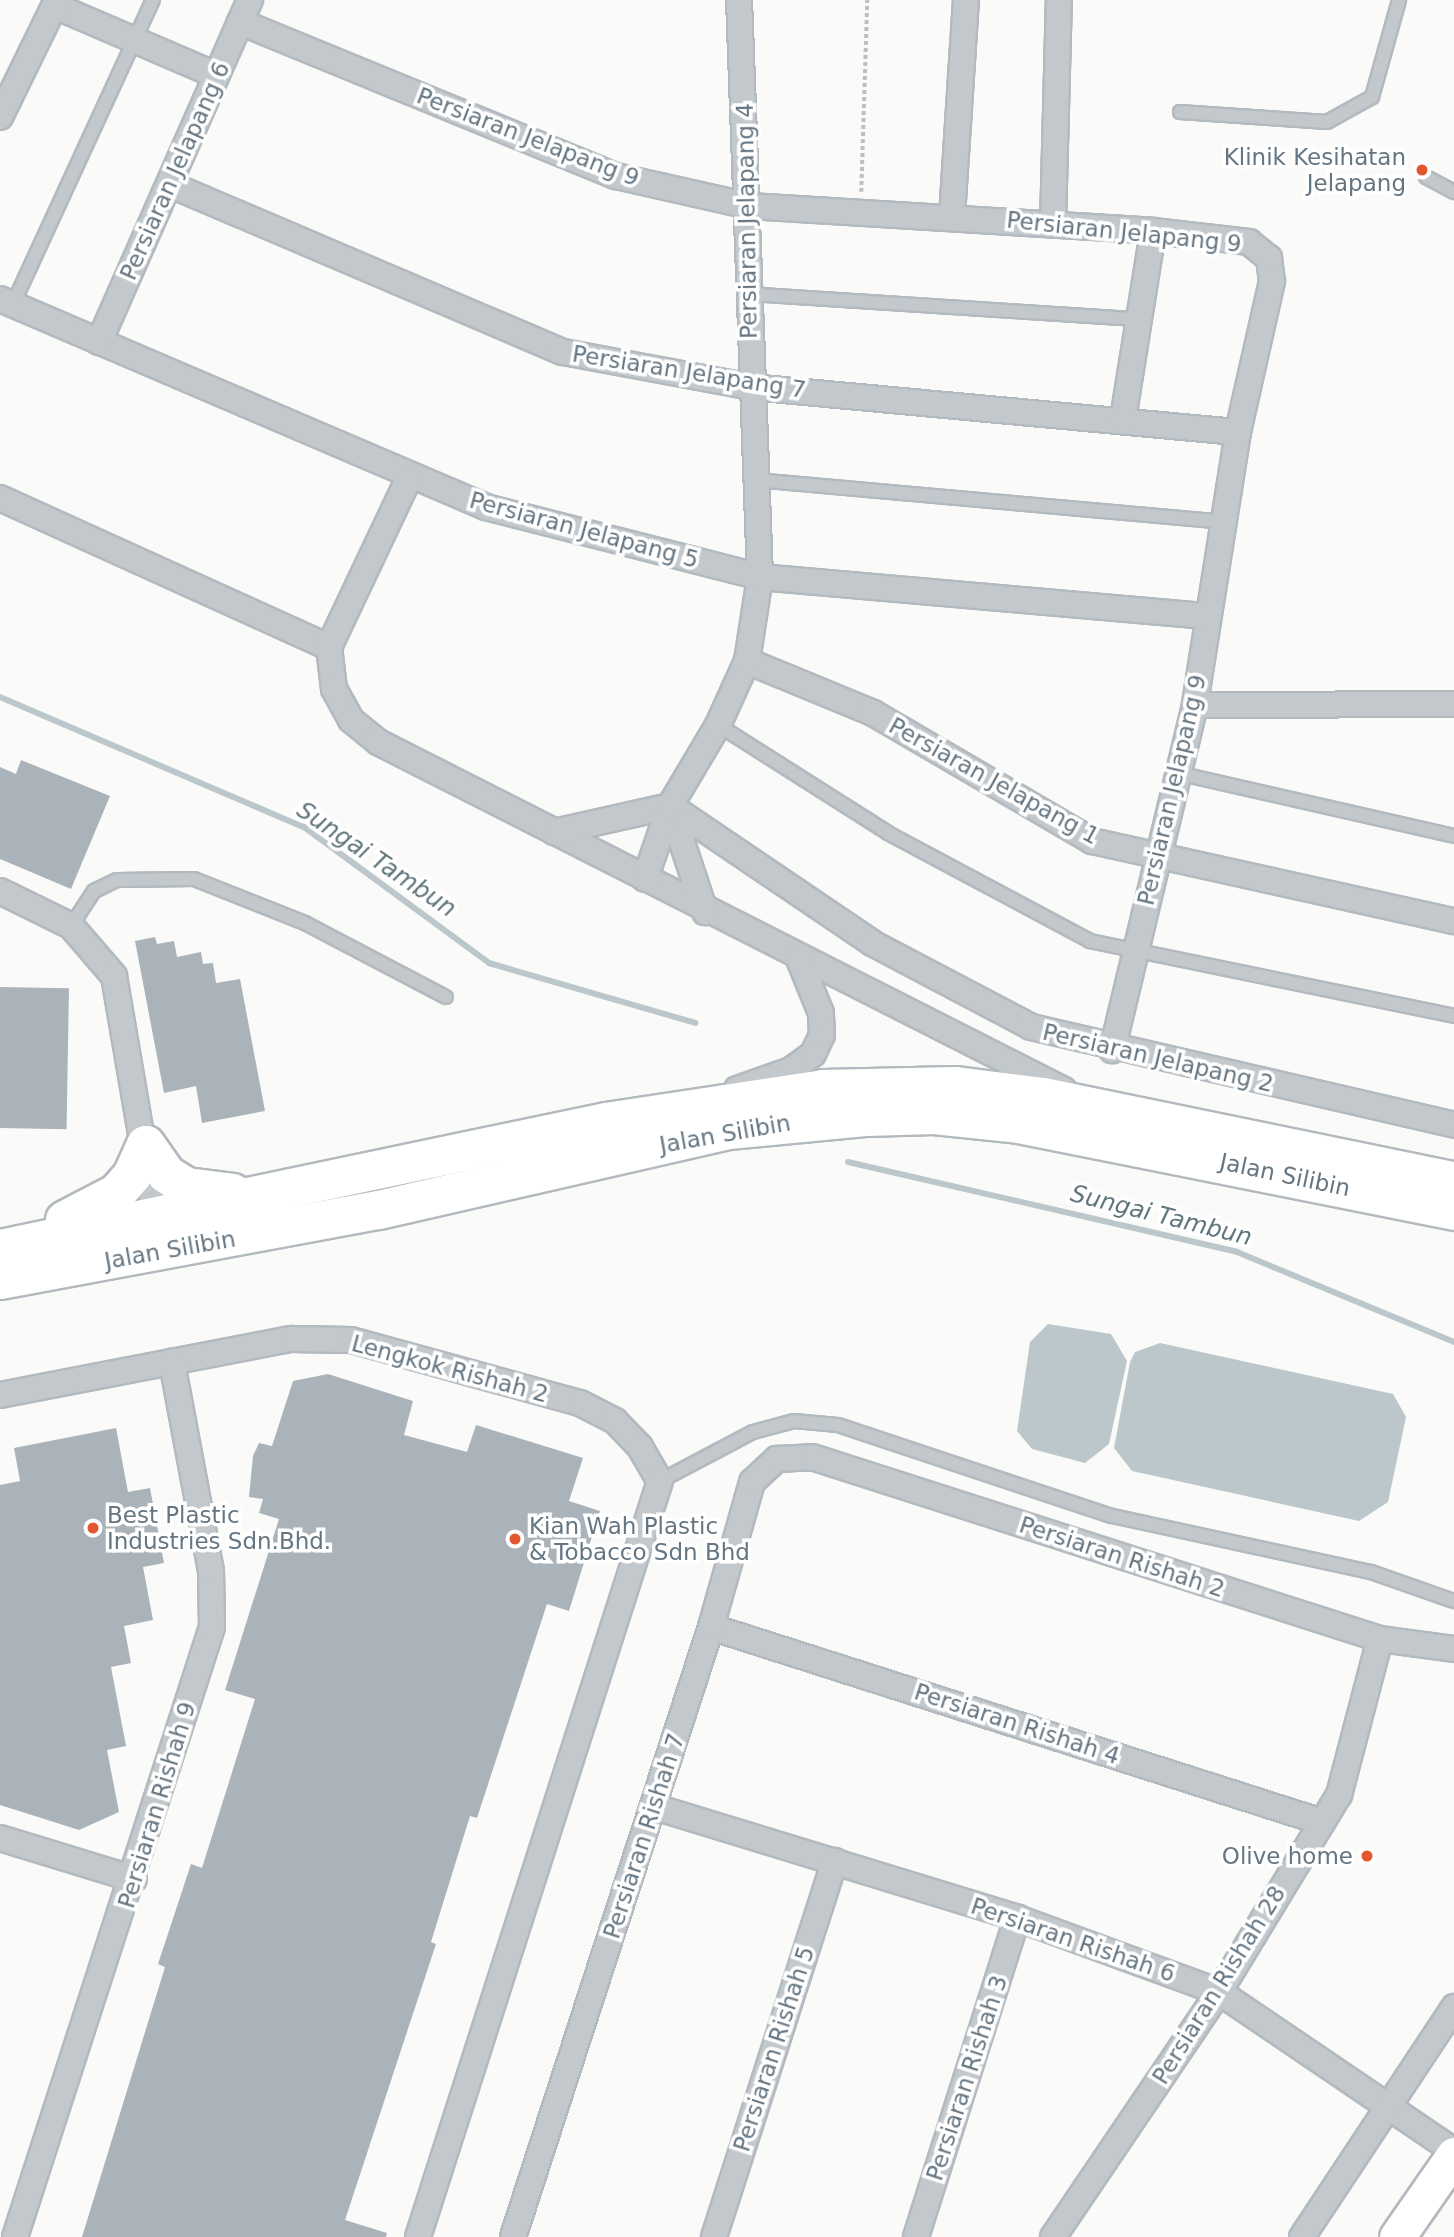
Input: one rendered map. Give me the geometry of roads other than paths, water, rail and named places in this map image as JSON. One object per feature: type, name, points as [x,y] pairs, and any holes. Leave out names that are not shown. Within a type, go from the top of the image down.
[{"type":"main road","name":"Jalan Silibin","points":[[0,1249],[155,1215],[274,1195],[713,1103],[823,1089],[956,1086],[1107,1109],[1454,1181]]},
{"type":"main road","name":"Jalan Silibin","points":[[0,1279],[379,1210],[729,1130],[788,1122],[934,1115],[1157,1148],[1454,1211]]},
{"type":"main road","points":[[146,1145],[166,1174],[187,1187],[274,1195]]},
{"type":"main road","points":[[0,1243],[98,1206],[132,1176],[146,1145]]},
{"type":"main road","points":[[0,1279],[136,1242],[155,1215],[164,1229],[182,1233],[298,1210],[379,1210]]},
{"type":"main road","points":[[1397,2237],[1454,2153]]},
{"type":"street","name":"Persiaran Jelapang 4","points":[[645,879],[670,806],[718,724],[747,661],[760,577],[751,387],[749,205],[740,0]]},
{"type":"street","points":[[952,216],[965,0]]},
{"type":"street","points":[[1053,224],[1059,0]]},
{"type":"street","points":[[3,101],[56,3],[134,42],[216,75]]},
{"type":"street","name":"Persiaran Jelapang 9","points":[[245,11],[616,176],[749,205],[952,216],[1153,231],[1250,242],[1269,258],[1272,281],[1238,432],[1226,522],[1206,617],[1195,705],[1112,1050]]},
{"type":"street","name":"Persiaran Jelapang 6","points":[[99,342],[171,185],[245,11]]},
{"type":"street","name":"Persiaran Jelapang 7","points":[[171,185],[563,352],[751,387],[1123,419],[1238,432]]},
{"type":"street","points":[[1123,419],[1153,231]]},
{"type":"street","name":"Persiaran Jelapang 5","points":[[6,302],[486,507],[760,577],[1206,617]]},
{"type":"street","points":[[0,498],[329,647],[410,476]]},
{"type":"street","name":"Jalan Silibin","points":[[329,647],[334,689],[352,720],[378,742],[705,912],[1107,1109]]},
{"type":"street","name":"Persiaran Jelapang 1","points":[[747,661],[873,713],[1092,841],[1454,921]]},
{"type":"street","points":[[1195,705],[1454,704]]},
{"type":"street","points":[[554,832],[670,806],[705,912]]},
{"type":"street","name":"Persiaran Jelapang 2","points":[[670,806],[872,943],[1031,1027],[1112,1050],[1454,1125]]},
{"type":"street","points":[[0,891],[71,926],[114,976],[146,1145],[155,1215]]},
{"type":"street","points":[[713,1103],[791,1070],[813,1054],[822,1035],[821,1013],[798,957]]},
{"type":"street","name":"Lengkok Rishah 2","points":[[0,1395],[292,1339],[351,1340],[580,1403],[615,1421],[640,1447],[660,1481]]},
{"type":"street","name":"Persiaran Rishah 9","points":[[15,2237],[134,1879],[212,1627],[211,1571],[172,1362]]},
{"type":"street","name":"Persiaran Rishah 7","points":[[513,2237],[712,1627],[752,1482],[764,1467],[793,1455]]},
{"type":"street","name":"Persiaran Rishah 2","points":[[793,1455],[1380,1639],[1454,1649]]},
{"type":"street","points":[[418,2237],[660,1481]]},
{"type":"street","name":"Persiaran Rishah 4","points":[[712,1627],[1322,1822]]},
{"type":"street","name":"Persiaran Rishah 28","points":[[1053,2237],[1219,1992],[1322,1822],[1349,1772],[1380,1639]]},
{"type":"street","name":"Persiaran Rishah 6","points":[[654,1807],[1017,1918],[1219,1992],[1391,2107],[1454,2153]]},
{"type":"street","points":[[0,1838],[134,1879]]},
{"type":"street","name":"Persiaran Rishah 5","points":[[714,2237],[835,1861]]},
{"type":"street","name":"Persiaran Rishah 3","points":[[916,2237],[1017,1918]]},
{"type":"street","points":[[1302,2237],[1391,2107],[1454,2007]]},
{"type":"lane","points":[[6,302],[153,0]]},
{"type":"lane","points":[[1180,112],[1327,122],[1372,97],[1399,0]]},
{"type":"lane","points":[[1426,177],[1454,192]]},
{"type":"lane","points":[[748,294],[1138,319]]},
{"type":"lane","points":[[756,480],[1226,522]]},
{"type":"lane","points":[[718,724],[888,833],[1090,941],[1136,948],[1454,1016]]},
{"type":"lane","points":[[1177,773],[1454,836]]},
{"type":"lane","points":[[71,926],[94,891],[117,880],[194,880],[305,923],[446,997]]},
{"type":"lane","points":[[660,1481],[753,1432],[794,1421],[838,1425],[1112,1516],[1371,1572],[1454,1601]]},
{"type":"waterway","name":"Sungai Tambun","points":[[0,697],[304,827],[489,963],[695,1023]]},
{"type":"waterway","name":"Sungai Tambun","points":[[848,1162],[1237,1252],[1454,1342]]},
{"type":"place","name":"Klinik Kesihatan Jelapang","points":[[1422,170]]},
{"type":"place","name":"Best Plastic Industries Sdn.Bhd.","points":[[93,1528]]},
{"type":"place","name":"Kian Wah Plastic & Tobacco Sdn Bhd","points":[[515,1539]]},
{"type":"place","name":"Olive home","points":[[1367,1856]]}]
